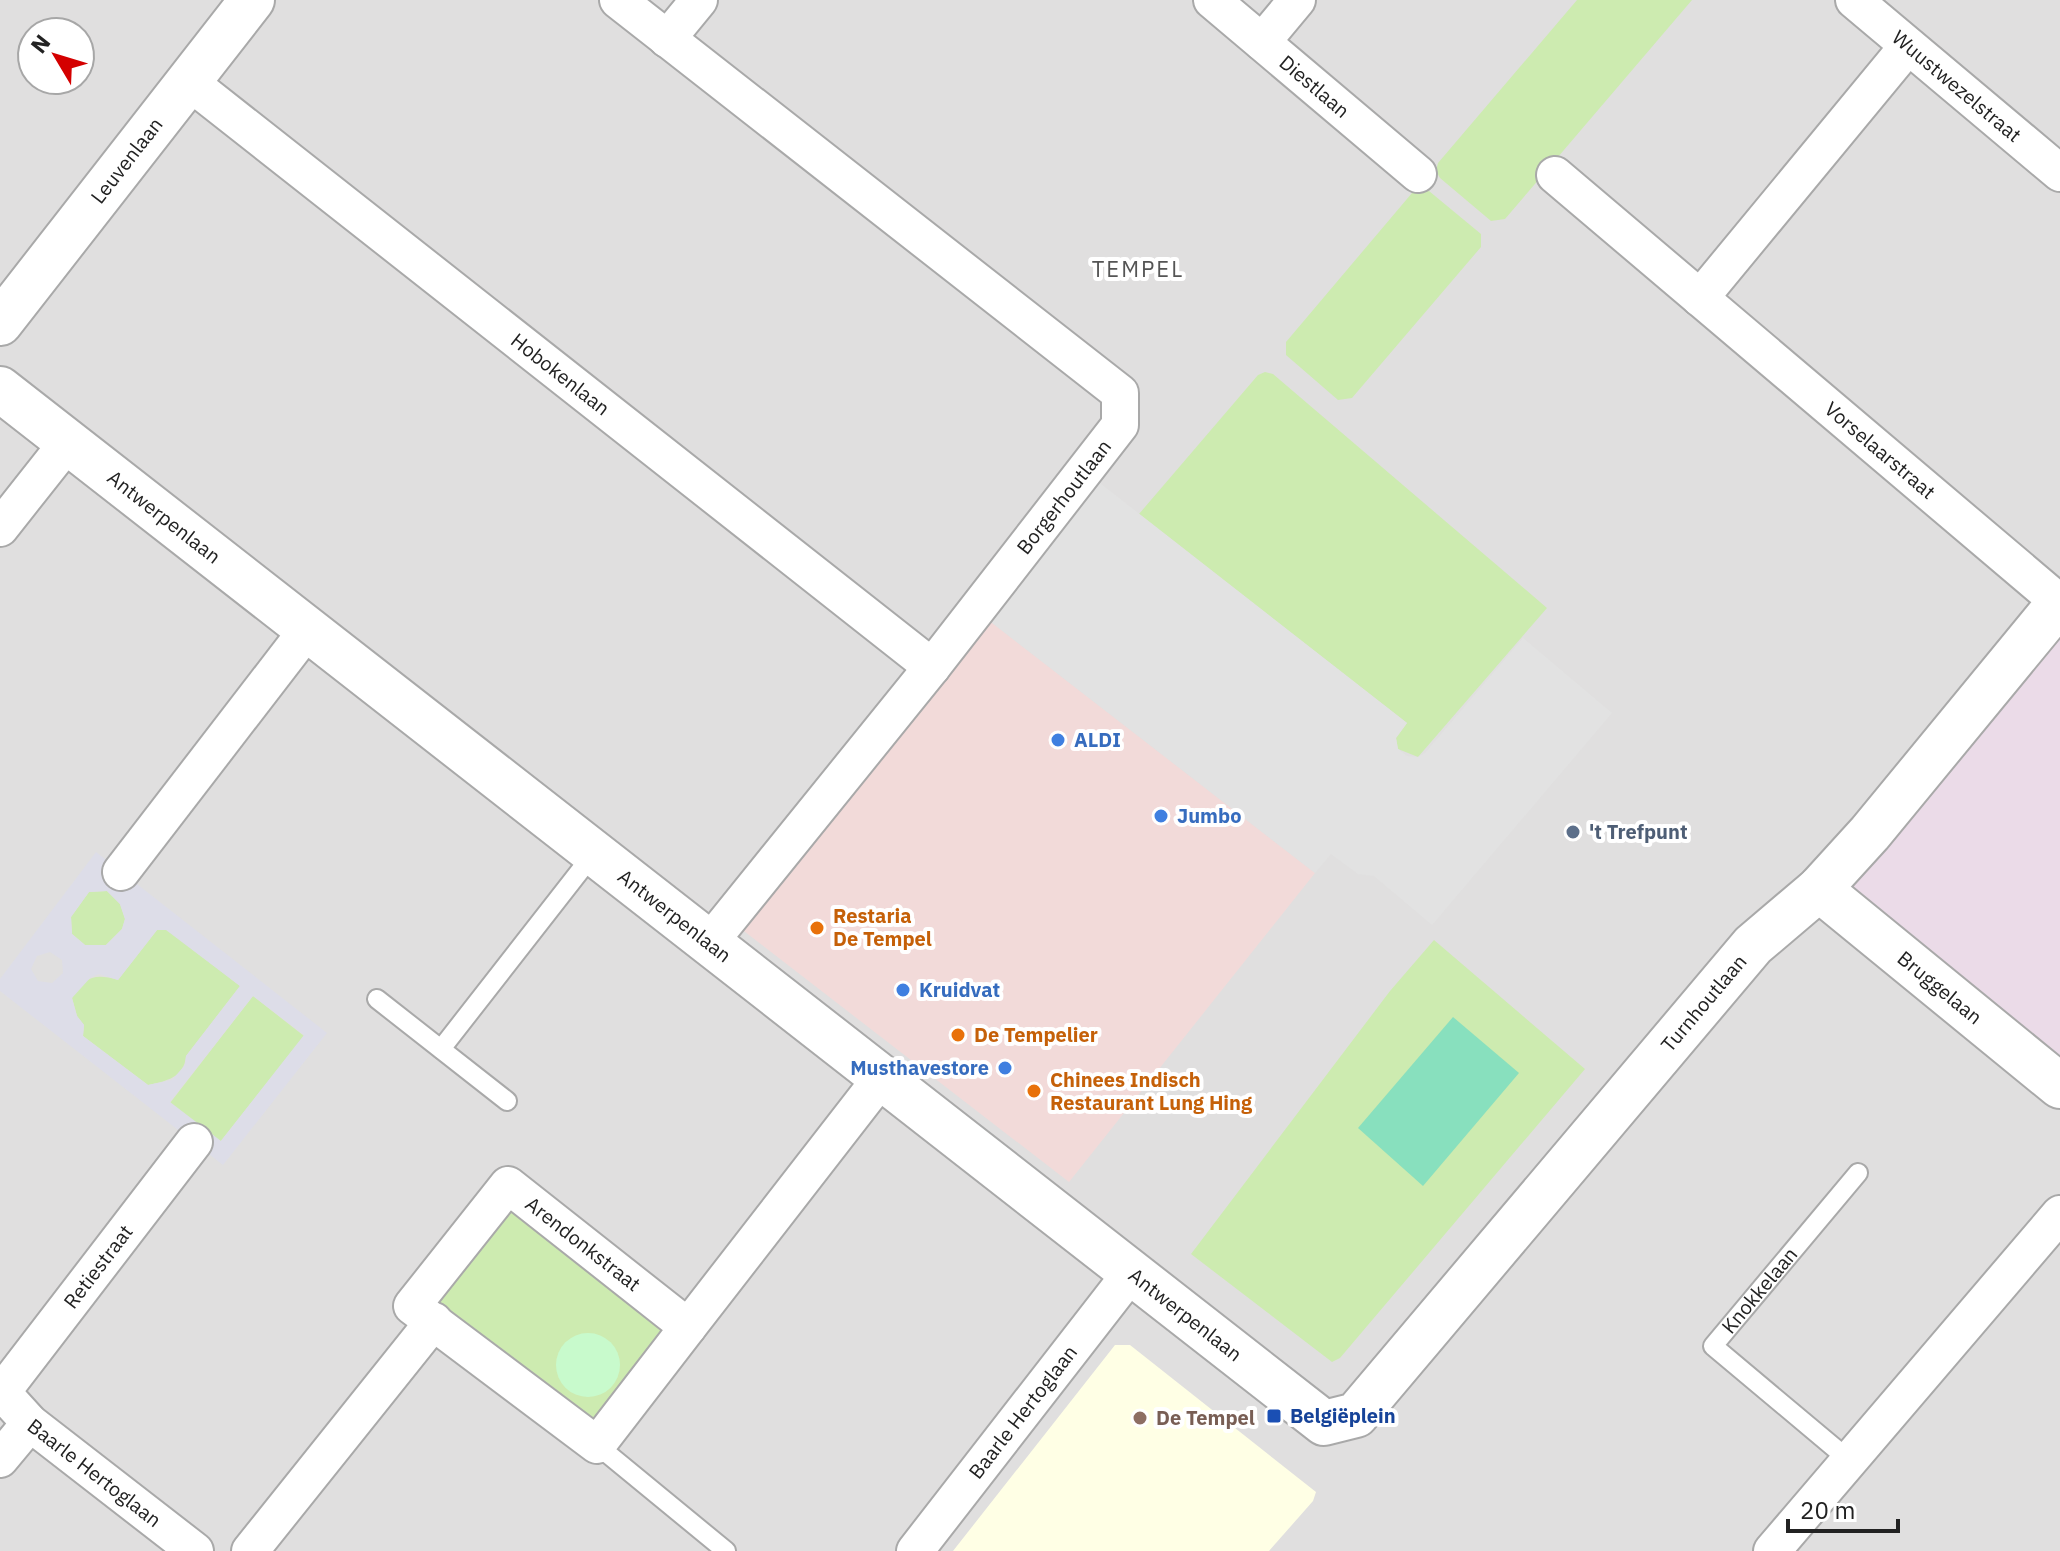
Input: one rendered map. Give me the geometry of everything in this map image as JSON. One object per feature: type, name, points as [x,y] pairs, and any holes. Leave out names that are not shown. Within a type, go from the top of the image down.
[{"type":"street","name":"Leuvenlaan","points":[[0,323],[252,0]]},
{"type":"street","name":"Borgerhoutlaan","points":[[618,0],[1120,393],[1120,425],[932,667],[709,943]]},
{"type":"street","points":[[667,39],[699,0]]},
{"type":"street","name":"Diestlaan","points":[[1212,0],[1418,174]]},
{"type":"street","points":[[1262,42],[1297,0]]},
{"type":"street","name":"Wuustwezelstraat","points":[[1854,0],[2060,173]]},
{"type":"street","points":[[1700,298],[1908,46]]},
{"type":"street","name":"Hobokenlaan","points":[[188,81],[932,667]]},
{"type":"street","name":"Vorselaarstraat","points":[[1555,175],[2060,602]]},
{"type":"street","name":"Antwerpenlaan","points":[[0,389],[1324,1423],[1356,1415]]},
{"type":"street","points":[[0,528],[68,442]]},
{"type":"street","name":"Turnhoutlaan","points":[[1356,1415],[1753,945],[1819,889],[2060,602]]},
{"type":"street","points":[[121,872],[308,629]]},
{"type":"street","name":"Bruggelaan","points":[[1819,889],[2060,1086]]},
{"type":"street","points":[[597,1445],[882,1077]]},
{"type":"street","name":"Retiestraat","points":[[1,1391],[194,1142]]},
{"type":"street","name":"Arendonkstraat","points":[[597,1445],[412,1306],[508,1185],[688,1327]]},
{"type":"street","points":[[1772,1551],[2060,1214]]},
{"type":"street","name":"Baarle Hertoglaan","points":[[915,1551],[1131,1273]]},
{"type":"street","points":[[250,1551],[434,1321]]},
{"type":"street","name":"Baarle Hertoglaan","points":[[1,1391],[30,1423],[195,1551]]},
{"type":"street","points":[[0,1459],[30,1423]]},
{"type":"lane","points":[[441,1049],[594,853]]},
{"type":"lane","points":[[377,999],[507,1101]]},
{"type":"lane","name":"Knokkelaan","points":[[1849,1460],[1713,1346],[1858,1173]]},
{"type":"lane","points":[[597,1445],[726,1551]]},
{"type":"shaded area","points":[[0,0],[2060,0],[2060,1551],[0,1551]]},
{"type":"shaded area","points":[[1096,480],[1407,723],[1396,738],[1398,749],[1407,756],[1418,757],[1425,753],[1523,638],[1612,713],[1432,925],[1374,876],[1358,874],[1331,854],[1315,873],[987,619]]},
{"type":"shaded area","points":[[987,619],[1315,873],[1069,1182],[736,925]]},
{"type":"shaded area","points":[[2060,634],[2060,1059],[1851,889]]},
{"type":"shaded area","points":[[96,852],[327,1033],[223,1165],[0,991],[0,979]],"holes":[[[107,891],[120,904],[125,919],[122,929],[106,945],[85,945],[72,934],[71,917],[89,892]],[[157,930],[166,930],[240,986],[186,1056],[185,1065],[172,1080],[148,1085],[83,1036],[84,1025],[77,1016],[72,998],[91,977],[99,974],[118,980]],[[50,952],[62,960],[63,973],[52,983],[38,981],[31,969],[37,956]],[[253,996],[304,1035],[221,1141],[170,1102]]]},
{"type":"shaded area","name":"De Tempel","points":[[1115,1345],[1130,1345],[1316,1492],[1313,1501],[1269,1551],[953,1551]]},
{"type":"green space","points":[[1577,0],[1692,0],[1505,219],[1491,221],[1440,178],[1436,171],[1438,163]]},
{"type":"green space","points":[[1420,189],[1429,191],[1481,234],[1481,247],[1352,398],[1338,400],[1286,355],[1286,342],[1412,193]]},
{"type":"green space","points":[[1265,372],[1273,374],[1547,608],[1418,757],[1398,749],[1396,738],[1407,723],[1139,514],[1258,375]]},
{"type":"green space","points":[[107,891],[120,904],[125,919],[122,929],[106,945],[85,945],[72,934],[71,917],[89,892]]},
{"type":"green space","points":[[166,929],[240,986],[186,1056],[178,1074],[148,1085],[83,1036],[84,1025],[77,1016],[72,998],[81,985],[91,978],[118,980],[157,930]]},
{"type":"green space","points":[[1434,940],[1585,1069],[1340,1358],[1332,1362],[1191,1254],[1390,991]]},
{"type":"green space","points":[[253,996],[304,1036],[220,1142],[170,1103]]},
{"type":"green space","points":[[1453,1017],[1519,1073],[1423,1186],[1358,1128]]},
{"type":"green space","points":[[508,1199],[669,1325],[592,1426],[434,1307]]},
{"type":"green space","points":[[588,1333],[606,1339],[614,1347],[620,1365],[614,1383],[606,1391],[588,1397],[570,1391],[562,1383],[556,1365],[562,1347],[570,1339]]},
{"type":"place","name":"ALDI","points":[[1058,740]]},
{"type":"place","name":"Jumbo","points":[[1161,816]]},
{"type":"place","name":"'t Trefpunt","points":[[1573,832]]},
{"type":"place","name":"Restaria De Tempel","points":[[817,928]]},
{"type":"place","name":"Kruidvat","points":[[903,990]]},
{"type":"place","name":"De Tempelier","points":[[958,1035]]},
{"type":"place","name":"Musthavestore","points":[[1005,1068]]},
{"type":"place","name":"Chinees Indisch Restaurant Lung Hing","points":[[1034,1091]]},
{"type":"place","name":"Belgiëplein","points":[[1274,1416]]},
{"type":"place","name":"De Tempel","points":[[1140,1418]]},
{"type":"district","name":"TEMPEL","points":[[1138,269]]}]
